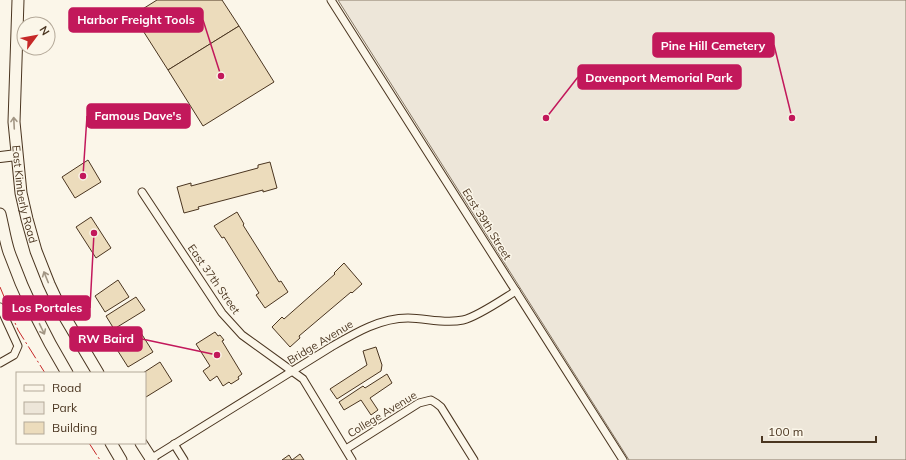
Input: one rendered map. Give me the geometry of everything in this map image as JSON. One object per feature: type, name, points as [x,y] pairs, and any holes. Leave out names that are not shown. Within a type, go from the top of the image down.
[{"type":"main road","name":"East Kimberly Road","points":[[18,0],[14,122],[21,193],[36,251],[49,284],[63,314],[97,372]]},
{"type":"main road","points":[[0,214],[9,250],[19,278],[44,332],[66,372]]},
{"type":"main road","points":[[112,444],[121,460]]},
{"type":"main road","points":[[142,444],[151,460]]},
{"type":"street","name":"East 39th Street","points":[[331,0],[623,460]]},
{"type":"street","points":[[0,156],[17,155]]},
{"type":"street","name":"East 37th Street","points":[[142,192],[222,313],[242,335],[303,379],[352,460]]},
{"type":"street","name":"Bridge Avenue","points":[[151,460],[174,444],[358,332],[384,321],[408,318],[441,322],[463,320],[485,310],[516,291]]},
{"type":"street","points":[[0,307],[18,346],[14,355],[0,364]]},
{"type":"street","name":"College Avenue","points":[[346,449],[419,403],[431,400],[441,407],[474,460]]},
{"type":"street","points":[[174,444],[184,460]]},
{"type":"green space","points":[[338,0],[906,0],[906,460],[629,460]]},
{"type":"building","points":[[157,0],[222,0],[239,26],[168,70],[133,15]]},
{"type":"building","points":[[239,26],[274,82],[203,126],[168,70]]},
{"type":"building","points":[[88,160],[101,182],[75,198],[62,177]]},
{"type":"building","points":[[270,162],[277,188],[263,192],[263,190],[198,207],[199,209],[184,213],[177,187],[191,183],[191,186],[258,168],[258,165]]},
{"type":"building","points":[[237,212],[244,224],[243,225],[279,282],[281,281],[288,292],[265,308],[256,295],[259,293],[224,237],[222,238],[214,226]]},
{"type":"building","points":[[91,217],[111,248],[96,258],[76,227]]},
{"type":"building","points":[[344,263],[362,284],[299,336],[300,338],[290,347],[272,327],[282,317],[284,319],[335,274],[334,273]]},
{"type":"building","points":[[118,280],[129,297],[105,312],[95,296]]},
{"type":"building","points":[[136,297],[145,310],[114,329],[106,316]]},
{"type":"building","points":[[215,332],[224,340],[222,341],[242,374],[238,377],[239,379],[231,384],[229,382],[223,386],[217,376],[210,381],[203,371],[210,366],[196,344]]},
{"type":"building","points":[[141,333],[153,352],[128,367],[116,348]]},
{"type":"building","points":[[376,347],[382,365],[381,371],[337,399],[330,389],[367,365],[363,351]]},
{"type":"building","points":[[160,362],[172,381],[146,397],[146,372],[145,372]]},
{"type":"building","points":[[387,374],[392,383],[370,398],[378,410],[371,415],[361,400],[344,410],[339,402],[363,386],[365,388]]},
{"type":"building","points":[[300,454],[304,460],[292,460]]},
{"type":"building","points":[[289,455],[292,460],[282,460]]},
{"type":"power","points":[[0,287],[18,330],[44,372]]},
{"type":"power","points":[[90,444],[100,460]]},
{"type":"place","name":"Harbor Freight Tools","points":[[221,76]]},
{"type":"place","name":"Davenport Memorial Park","points":[[546,118]]},
{"type":"place","name":"Pine Hill Cemetery","points":[[792,118]]},
{"type":"place","name":"Famous Dave's","points":[[83,176]]},
{"type":"place","name":"Los Portales","points":[[94,233]]},
{"type":"place","name":"RW Baird","points":[[217,355]]}]
